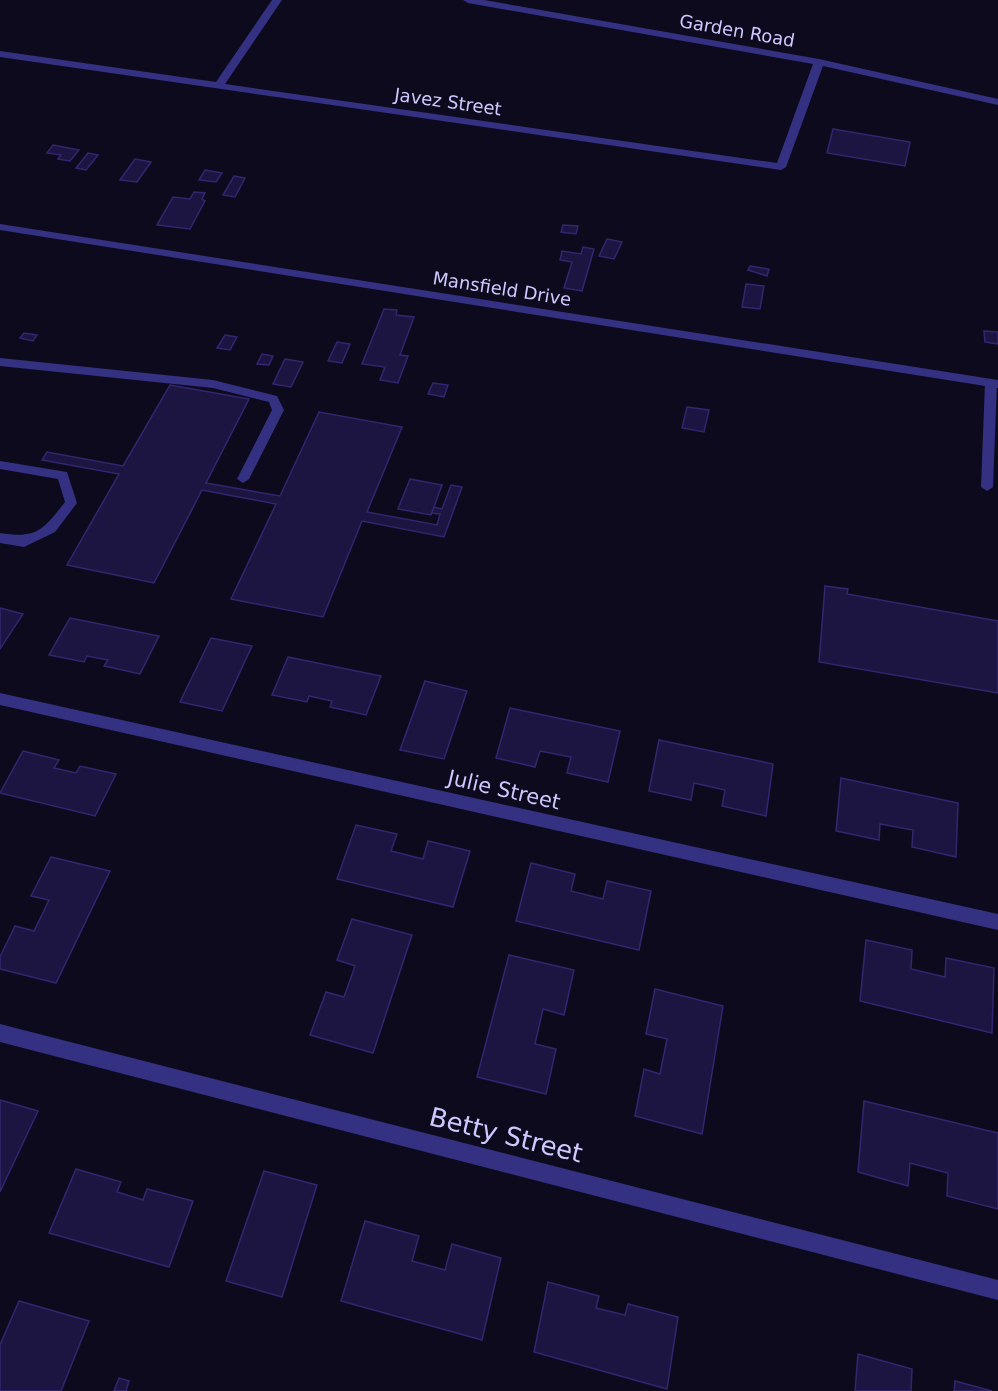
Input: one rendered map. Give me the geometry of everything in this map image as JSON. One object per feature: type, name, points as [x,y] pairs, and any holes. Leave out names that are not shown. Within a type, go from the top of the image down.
[{"type":"street","points":[[218,86],[277,0]]},
{"type":"street","name":"Garden Road","points":[[468,0],[819,62],[998,102]]},
{"type":"street","name":"Javez Street","points":[[0,54],[780,166],[819,62]]},
{"type":"street","name":"Mansfield Drive","points":[[0,226],[994,383]]},
{"type":"street","name":"Julie Street","points":[[0,699],[998,922]]},
{"type":"street","name":"Betty Street","points":[[0,1033],[998,1290]]},
{"type":"lane","points":[[0,362],[213,384],[273,399],[278,410],[243,479]]},
{"type":"lane","points":[[987,487],[994,383]]},
{"type":"lane","points":[[0,465],[63,475],[71,503],[51,529],[24,542],[0,538]]},
{"type":"building","points":[[833,129],[910,142],[905,166],[827,153]]},
{"type":"building","points":[[53,145],[79,150],[70,161],[58,159],[61,155],[47,153]]},
{"type":"building","points":[[88,153],[98,155],[86,170],[76,168]]},
{"type":"building","points":[[135,159],[151,162],[137,182],[120,180]]},
{"type":"building","points":[[205,170],[222,173],[216,182],[199,180]]},
{"type":"building","points":[[234,176],[245,178],[235,197],[223,195]]},
{"type":"building","points":[[194,192],[205,193],[202,199],[205,201],[190,229],[157,225],[173,197],[190,199]]},
{"type":"building","points":[[563,225],[578,226],[576,234],[561,232]]},
{"type":"building","points":[[607,239],[622,242],[614,259],[599,256]]},
{"type":"building","points":[[583,247],[594,249],[582,291],[564,288],[572,262],[560,260],[562,251],[581,254]]},
{"type":"building","points":[[750,266],[769,269],[767,276],[748,270]]},
{"type":"building","points":[[746,284],[764,286],[760,309],[742,307]]},
{"type":"building","points":[[384,309],[397,310],[396,315],[414,317],[400,355],[408,356],[398,383],[380,380],[385,367],[362,364]]},
{"type":"building","points":[[984,331],[998,332],[998,344],[985,342]]},
{"type":"building","points":[[24,333],[37,335],[33,341],[20,338]]},
{"type":"building","points":[[225,335],[237,337],[230,350],[217,348]]},
{"type":"building","points":[[337,342],[350,344],[342,363],[328,361]]},
{"type":"building","points":[[262,354],[273,356],[269,365],[257,364]]},
{"type":"building","points":[[285,359],[303,362],[291,387],[273,384]]},
{"type":"building","points":[[433,383],[448,385],[444,397],[428,394]]},
{"type":"building","points":[[170,385],[249,399],[206,483],[280,496],[319,412],[402,427],[367,512],[437,525],[440,514],[431,513],[433,507],[442,509],[451,485],[462,487],[444,537],[362,521],[323,617],[231,599],[276,504],[202,490],[154,583],[67,565],[119,474],[42,460],[47,452],[123,466]]},
{"type":"building","points":[[687,407],[709,410],[704,432],[682,428]]},
{"type":"building","points":[[410,479],[442,485],[431,515],[398,509]]},
{"type":"building","points":[[825,586],[848,589],[847,594],[998,621],[998,693],[819,662]]},
{"type":"building","points":[[0,608],[23,614],[0,649]]},
{"type":"building","points":[[70,618],[159,636],[140,674],[104,666],[108,660],[87,656],[84,662],[49,655]]},
{"type":"building","points":[[211,638],[252,646],[222,711],[180,702]]},
{"type":"building","points":[[288,657],[381,676],[366,715],[330,707],[332,701],[309,696],[307,702],[272,695]]},
{"type":"building","points":[[425,681],[467,691],[444,759],[400,750]]},
{"type":"building","points":[[510,708],[620,731],[608,782],[567,773],[571,757],[540,751],[535,767],[496,758]]},
{"type":"building","points":[[659,740],[773,764],[766,816],[722,806],[725,790],[694,783],[691,800],[649,791]]},
{"type":"building","points":[[23,751],[59,760],[54,768],[76,773],[80,766],[116,774],[95,816],[0,793]]},
{"type":"building","points":[[841,778],[958,803],[956,857],[912,847],[913,830],[880,824],[879,840],[836,831]]},
{"type":"building","points":[[356,825],[397,834],[391,851],[423,859],[428,841],[470,851],[453,907],[337,879]]},
{"type":"building","points":[[51,857],[110,871],[56,983],[0,969],[0,957],[15,926],[34,931],[49,900],[31,896]]},
{"type":"building","points":[[531,863],[575,874],[571,891],[603,899],[607,881],[651,891],[639,950],[516,921]]},
{"type":"building","points":[[352,919],[412,935],[373,1053],[310,1035],[326,992],[344,997],[355,966],[337,960]]},
{"type":"building","points":[[866,940],[912,950],[911,969],[945,977],[946,958],[994,968],[992,1033],[860,1001]]},
{"type":"building","points":[[509,955],[574,970],[564,1015],[543,1009],[535,1044],[556,1049],[546,1094],[477,1077]]},
{"type":"building","points":[[655,989],[723,1006],[702,1134],[635,1116],[644,1069],[660,1074],[667,1039],[646,1034]]},
{"type":"building","points":[[0,1100],[38,1111],[0,1192]]},
{"type":"building","points":[[864,1101],[998,1133],[998,1209],[947,1196],[948,1173],[910,1163],[908,1186],[858,1172]]},
{"type":"building","points":[[76,1169],[121,1182],[117,1192],[143,1200],[147,1189],[193,1201],[169,1267],[49,1233]]},
{"type":"building","points":[[264,1171],[317,1185],[282,1297],[226,1281]]},
{"type":"building","points":[[365,1221],[419,1236],[412,1261],[445,1270],[452,1244],[501,1258],[482,1340],[341,1301]]},
{"type":"building","points":[[548,1282],[599,1296],[596,1308],[625,1315],[628,1304],[678,1317],[667,1389],[534,1352]]},
{"type":"building","points":[[19,1301],[89,1321],[61,1391],[0,1391],[0,1345]]},
{"type":"building","points":[[858,1354],[912,1369],[911,1391],[855,1391]]},
{"type":"building","points":[[119,1378],[129,1381],[126,1391],[114,1391]]},
{"type":"building","points":[[955,1381],[992,1391],[954,1391]]}]
